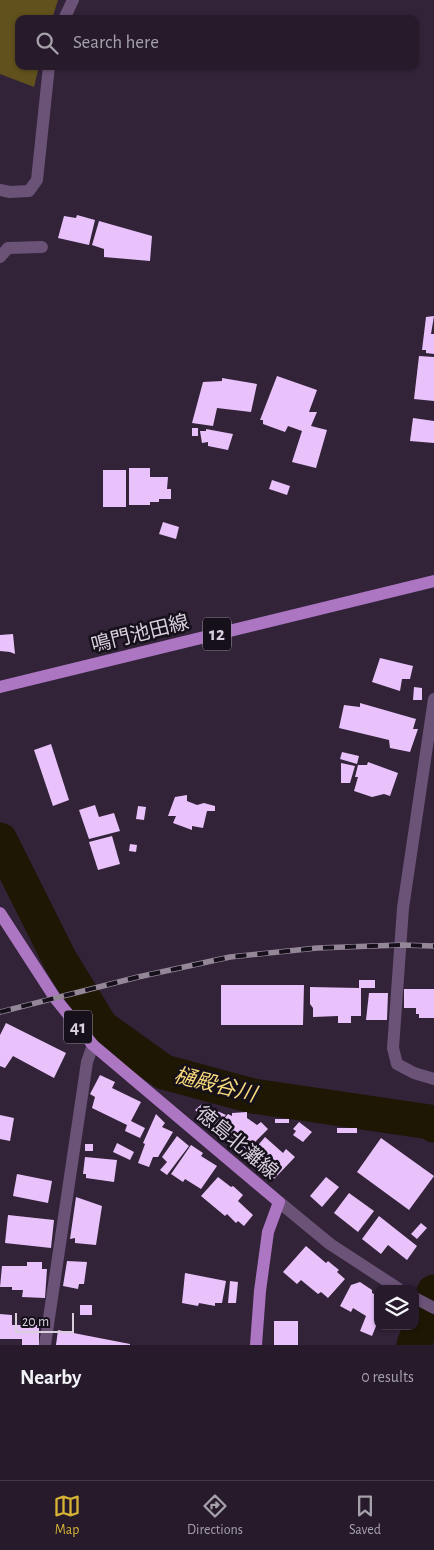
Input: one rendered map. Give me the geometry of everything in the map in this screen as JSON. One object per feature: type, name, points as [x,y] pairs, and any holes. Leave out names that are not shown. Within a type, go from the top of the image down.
[{"type":"main road","name":"鳴門池田線","points":[[0,687],[434,581]]},
{"type":"main road","name":"徳島北灘線","points":[[0,913],[56,998],[93,1045],[279,1202],[268,1232],[260,1291],[256,1345]]},
{"type":"street","points":[[66,15],[73,0]]},
{"type":"street","points":[[0,190],[10,192],[30,191],[37,180],[49,70]]},
{"type":"street","points":[[0,257],[8,248],[42,247]]},
{"type":"street","points":[[434,699],[403,908],[393,1048],[397,1064],[414,1073],[434,1079]]},
{"type":"street","points":[[45,1345],[87,1062],[93,1045]]},
{"type":"street","points":[[279,1202],[330,1244],[392,1285]]},
{"type":"street","points":[[419,1300],[434,1308]]},
{"type":"shaded area","points":[[0,0],[58,0],[53,15],[15,15],[15,70],[38,70],[34,87],[0,74]]},
{"type":"building","points":[[77,215],[95,220],[89,245],[58,238],[64,216],[76,218]]},
{"type":"building","points":[[99,221],[152,236],[150,261],[104,257],[104,249],[92,245]]},
{"type":"building","points":[[434,316],[431,334],[434,334],[434,354],[426,353],[426,350],[422,350],[426,317]]},
{"type":"building","points":[[419,356],[434,357],[434,401],[414,399]]},
{"type":"building","points":[[277,376],[317,390],[309,412],[317,412],[311,426],[327,430],[316,468],[292,462],[302,431],[288,426],[285,432],[263,424],[263,420],[260,420]]},
{"type":"building","points":[[222,378],[257,384],[251,412],[217,408],[213,426],[192,423],[203,382],[222,381]]},
{"type":"building","points":[[413,418],[434,421],[434,443],[410,441]]},
{"type":"building","points":[[192,428],[198,428],[198,436],[192,436]]},
{"type":"building","points":[[206,429],[233,434],[228,450],[208,446],[208,442],[202,443],[200,431],[206,431]]},
{"type":"building","points":[[129,468],[150,468],[150,477],[168,477],[167,489],[171,489],[171,499],[159,499],[159,502],[150,502],[150,505],[129,505]]},
{"type":"building","points":[[103,470],[126,470],[126,507],[103,507]]},
{"type":"building","points":[[272,480],[290,486],[287,495],[269,489]]},
{"type":"building","points":[[163,522],[179,527],[176,539],[159,534]]},
{"type":"building","points":[[13,634],[15,654],[0,651],[0,635]]},
{"type":"building","points":[[380,658],[413,666],[410,679],[402,679],[400,691],[372,682]]},
{"type":"building","points":[[414,687],[422,688],[422,700],[413,700]]},
{"type":"building","points":[[360,703],[416,719],[413,729],[418,729],[410,752],[390,748],[389,740],[339,728],[344,705],[360,707]]},
{"type":"building","points":[[51,744],[69,800],[53,806],[34,750]]},
{"type":"building","points":[[342,752],[359,756],[357,764],[340,759]]},
{"type":"building","points":[[368,762],[398,773],[390,796],[384,794],[372,797],[354,791],[358,777],[355,777],[358,765],[367,765]]},
{"type":"building","points":[[341,763],[355,766],[350,783],[341,783]]},
{"type":"building","points":[[187,795],[187,801],[197,805],[204,803],[215,806],[215,811],[207,811],[203,828],[192,826],[192,830],[173,823],[176,816],[168,816],[175,797]]},
{"type":"building","points":[[95,805],[99,817],[114,813],[120,831],[89,839],[79,810]]},
{"type":"building","points":[[138,806],[146,807],[144,820],[136,819]]},
{"type":"building","points":[[112,836],[120,864],[98,870],[89,842]]},
{"type":"building","points":[[130,844],[137,845],[136,852],[129,851]]},
{"type":"building","points":[[359,980],[375,980],[375,988],[361,988],[361,1016],[351,1016],[351,1023],[338,1023],[338,1016],[313,1017],[313,1008],[310,1004],[310,987],[359,988]]},
{"type":"building","points":[[221,985],[304,985],[303,1025],[221,1025]]},
{"type":"building","points":[[404,989],[434,989],[434,1018],[419,1018],[419,1014],[416,1014],[416,1008],[404,1008]]},
{"type":"building","points":[[369,993],[388,993],[387,1020],[366,1020]]},
{"type":"building","points":[[6,1023],[66,1053],[54,1078],[13,1056],[5,1068],[0,1066],[0,1035]]},
{"type":"building","points":[[100,1075],[115,1082],[112,1088],[141,1102],[131,1121],[145,1128],[140,1138],[125,1131],[127,1125],[92,1108],[95,1097],[90,1094]]},
{"type":"building","points":[[202,1104],[226,1115],[214,1126],[195,1110]]},
{"type":"building","points":[[247,1112],[247,1118],[257,1125],[261,1122],[268,1129],[247,1150],[223,1129],[227,1125],[223,1120],[228,1114],[232,1116],[232,1113]]},
{"type":"building","points":[[156,1114],[165,1123],[162,1127],[173,1132],[158,1157],[153,1157],[149,1167],[138,1163],[145,1144],[143,1143]]},
{"type":"building","points":[[0,1115],[14,1118],[10,1141],[0,1139]]},
{"type":"building","points":[[275,1119],[289,1119],[289,1123],[275,1123]]},
{"type":"building","points":[[299,1122],[312,1132],[303,1142],[293,1135],[296,1131],[293,1129]]},
{"type":"building","points":[[337,1128],[357,1128],[357,1133],[337,1133]]},
{"type":"building","points":[[177,1136],[189,1146],[167,1175],[160,1170],[167,1162],[162,1157]]},
{"type":"building","points":[[265,1137],[283,1153],[286,1149],[295,1157],[274,1179],[248,1157]]},
{"type":"building","points":[[381,1138],[434,1176],[409,1210],[357,1172]]},
{"type":"building","points":[[117,1143],[134,1152],[130,1160],[113,1152]]},
{"type":"building","points":[[85,1144],[93,1144],[93,1151],[85,1151]]},
{"type":"building","points":[[191,1145],[203,1153],[201,1156],[217,1166],[201,1189],[185,1179],[183,1182],[171,1174]]},
{"type":"building","points":[[85,1157],[117,1160],[114,1182],[86,1178],[86,1174],[83,1174]]},
{"type":"building","points":[[17,1174],[52,1181],[48,1203],[13,1196]]},
{"type":"building","points":[[218,1177],[243,1195],[238,1201],[253,1215],[244,1226],[238,1221],[236,1223],[227,1214],[225,1216],[201,1196]]},
{"type":"building","points":[[326,1177],[339,1187],[322,1207],[310,1196]]},
{"type":"building","points":[[349,1193],[374,1211],[358,1232],[334,1213]]},
{"type":"building","points":[[76,1197],[102,1206],[96,1245],[75,1243],[75,1238],[70,1239]]},
{"type":"building","points":[[8,1215],[54,1220],[51,1248],[5,1243]]},
{"type":"building","points":[[379,1216],[417,1246],[407,1260],[388,1245],[381,1254],[362,1239]]},
{"type":"building","points":[[421,1223],[427,1228],[417,1239],[411,1234]]},
{"type":"building","points":[[306,1246],[326,1263],[328,1261],[339,1270],[337,1272],[345,1279],[328,1298],[321,1292],[318,1294],[301,1280],[297,1284],[283,1272]]},
{"type":"building","points":[[67,1261],[87,1262],[84,1284],[79,1284],[78,1289],[63,1286]]},
{"type":"building","points":[[27,1262],[42,1262],[42,1269],[47,1269],[45,1298],[22,1297],[23,1290],[12,1290],[12,1287],[0,1287],[2,1266],[27,1266]]},
{"type":"building","points":[[185,1273],[226,1281],[222,1303],[215,1303],[215,1306],[199,1303],[198,1306],[182,1303]]},
{"type":"building","points":[[230,1281],[238,1282],[236,1303],[228,1303]]},
{"type":"building","points":[[360,1282],[372,1290],[374,1294],[374,1330],[372,1336],[360,1331],[366,1316],[353,1308],[351,1312],[340,1306],[351,1285]]},
{"type":"building","points":[[80,1305],[92,1305],[92,1315],[80,1315]]},
{"type":"building","points":[[0,1314],[12,1315],[12,1325],[39,1325],[39,1345],[22,1345],[22,1339],[0,1339]]},
{"type":"building","points":[[274,1321],[298,1321],[298,1345],[274,1345]]},
{"type":"building","points":[[58,1330],[130,1344],[130,1345],[56,1345]]},
{"type":"waterway","name":"樋殿谷川","points":[[0,840],[60,960],[101,1027],[164,1072],[253,1096],[430,1122],[434,1125]]},
{"type":"waterway","name":"樋殿谷川","points":[[414,1345],[434,1292]]},
{"type":"railway","points":[[0,1012],[138,977],[230,957],[317,948],[401,945],[434,946]]}]
